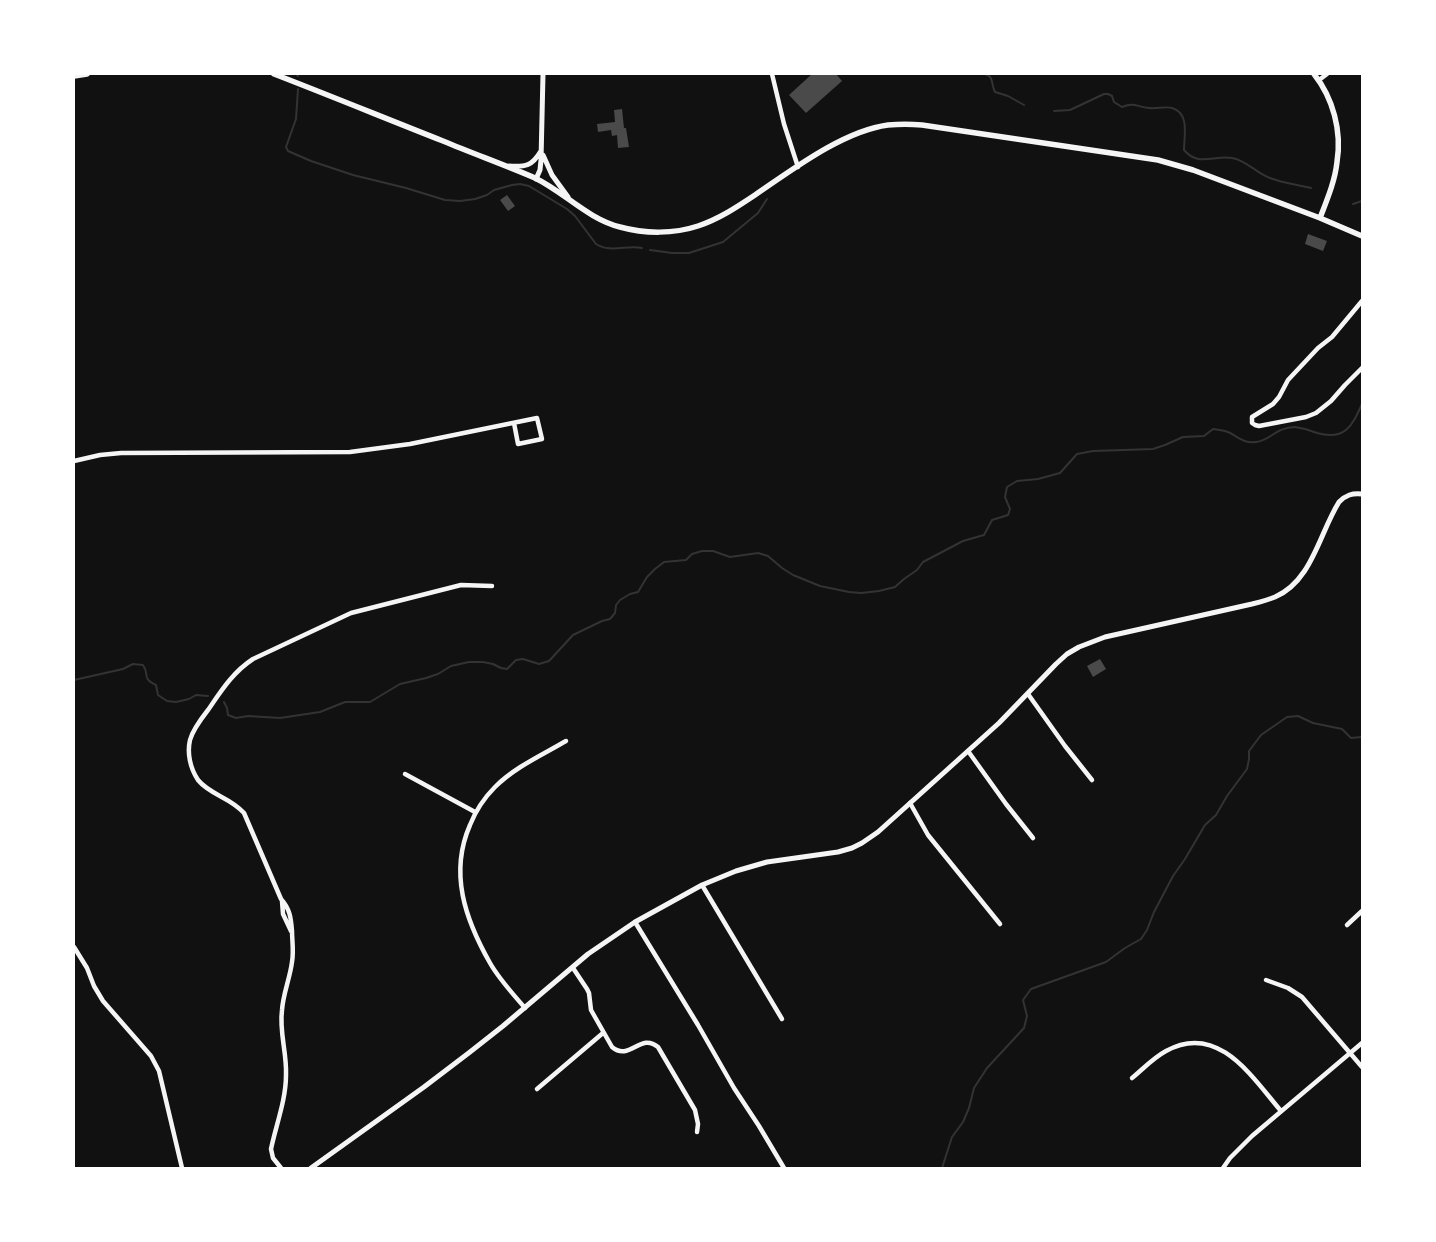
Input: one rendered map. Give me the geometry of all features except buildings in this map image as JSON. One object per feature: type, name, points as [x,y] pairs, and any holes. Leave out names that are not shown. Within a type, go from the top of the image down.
[{"type":"main road","points":[[75,75],[87,74]]},
{"type":"main road","points":[[274,74],[536,179],[579,207],[620,228],[655,232],[689,228],[731,210],[798,167],[853,135],[887,126],[922,125],[1158,160],[1193,170],[1362,236]]},
{"type":"main road","points":[[1314,74],[1328,98],[1338,127],[1337,162],[1320,218]]},
{"type":"street","points":[[536,179],[540,170],[542,150],[543,74]]},
{"type":"street","points":[[772,74],[784,124],[798,167]]},
{"type":"street","points":[[1319,80],[1327,74]]},
{"type":"street","points":[[506,166],[522,167],[528,165],[537,158],[542,150]]},
{"type":"street","points":[[542,150],[547,166],[561,189],[579,207]]},
{"type":"street","points":[[1362,301],[1332,337],[1313,353],[1288,380],[1273,404],[1252,417],[1252,423],[1260,426],[1306,417],[1316,413],[1331,401],[1362,368]]},
{"type":"street","points":[[74,461],[100,455],[121,453],[350,452],[410,444],[537,418],[542,439],[518,444],[514,423]]},
{"type":"street","points":[[311,1168],[424,1087],[525,1008],[602,944],[635,922],[720,877],[767,862],[838,852],[862,843],[878,832],[968,751],[1067,654],[1105,637],[1252,604],[1274,598],[1284,592],[1296,582],[1308,566],[1339,502],[1344,497],[1362,494]]},
{"type":"street","points":[[281,1168],[271,1154],[271,1149],[285,1090],[286,1077],[281,1017],[293,952],[290,913],[282,900],[244,813],[233,802],[207,789],[194,772],[191,766],[190,739],[197,725],[228,681],[245,664],[253,659],[350,613],[461,585],[492,586]]},
{"type":"street","points":[[1028,694],[1092,780]]},
{"type":"street","points":[[525,1008],[490,963],[465,909],[460,878],[462,846],[475,812],[494,787],[520,767],[566,742]]},
{"type":"street","points":[[968,751],[1006,804],[1034,838]]},
{"type":"street","points":[[405,774],[475,812]]},
{"type":"street","points":[[910,803],[928,836],[1000,924]]},
{"type":"street","points":[[702,885],[782,1019]]},
{"type":"street","points":[[1347,925],[1362,911]]},
{"type":"street","points":[[635,922],[784,1168]]},
{"type":"street","points":[[74,947],[87,968],[94,986],[103,1001],[150,1056],[159,1071],[182,1168]]},
{"type":"street","points":[[573,968],[589,993],[591,1010],[612,1047],[620,1051],[630,1050],[646,1042],[658,1047],[695,1110],[698,1132]]},
{"type":"street","points":[[1266,980],[1288,988],[1302,997],[1362,1067]]},
{"type":"street","points":[[536,1089],[603,1033]]},
{"type":"street","points":[[1223,1168],[1239,1148],[1362,1043]]},
{"type":"street","points":[[1132,1078],[1158,1056],[1176,1046],[1187,1044],[1210,1045],[1220,1048],[1236,1060],[1282,1111]]},
{"type":"waterway","points":[[985,74],[990,77],[995,92],[1008,96],[1024,105]]},
{"type":"waterway","points":[[298,89],[296,119],[286,147],[288,151],[353,175],[445,200],[475,199],[487,195],[494,190],[512,185],[529,186],[567,209],[575,216],[596,244],[601,247],[642,248]]},
{"type":"waterway","points":[[1054,111],[1070,110],[1104,94],[1112,96],[1114,102],[1122,107],[1133,105],[1149,108],[1172,108],[1178,111],[1184,120],[1184,150],[1189,155],[1201,159],[1225,157],[1237,159],[1270,178],[1311,188]]},
{"type":"waterway","points":[[650,250],[689,253],[723,242],[758,213],[767,199]]},
{"type":"waterway","points":[[1353,204],[1362,201]]},
{"type":"waterway","points":[[224,702],[228,715],[236,718],[248,716],[280,718],[320,712],[345,702],[370,702],[400,684],[426,678],[438,674],[451,666],[469,662],[483,662],[507,669],[516,660],[523,659],[539,664],[549,661],[573,635],[610,619],[615,613],[616,605],[620,600],[638,592],[647,577],[664,562],[686,560],[692,554],[702,551],[713,551],[730,557],[758,553],[768,556],[793,575],[820,586],[849,592],[861,593],[895,587],[917,570],[923,562],[963,541],[984,535],[992,520],[1008,515],[1010,509],[1005,497],[1007,487],[1017,481],[1038,479],[1060,473],[1077,454],[1093,451],[1153,449],[1183,437],[1204,436],[1213,429],[1226,431],[1244,441],[1252,442],[1261,441],[1283,429],[1295,427],[1334,435],[1341,433],[1351,425],[1362,404]]},
{"type":"waterway","points":[[74,680],[123,669],[133,664],[143,665],[147,678],[156,685],[158,695],[167,701],[176,702],[196,695],[208,696]]},
{"type":"waterway","points":[[942,1168],[952,1137],[963,1122],[969,1108],[974,1088],[987,1068],[1024,1028],[1027,1016],[1023,1000],[1031,989],[1106,962],[1141,939],[1173,876],[1205,825],[1216,815],[1247,769],[1249,751],[1261,735],[1287,717],[1298,716],[1313,723],[1342,729],[1351,738],[1362,737]]}]
